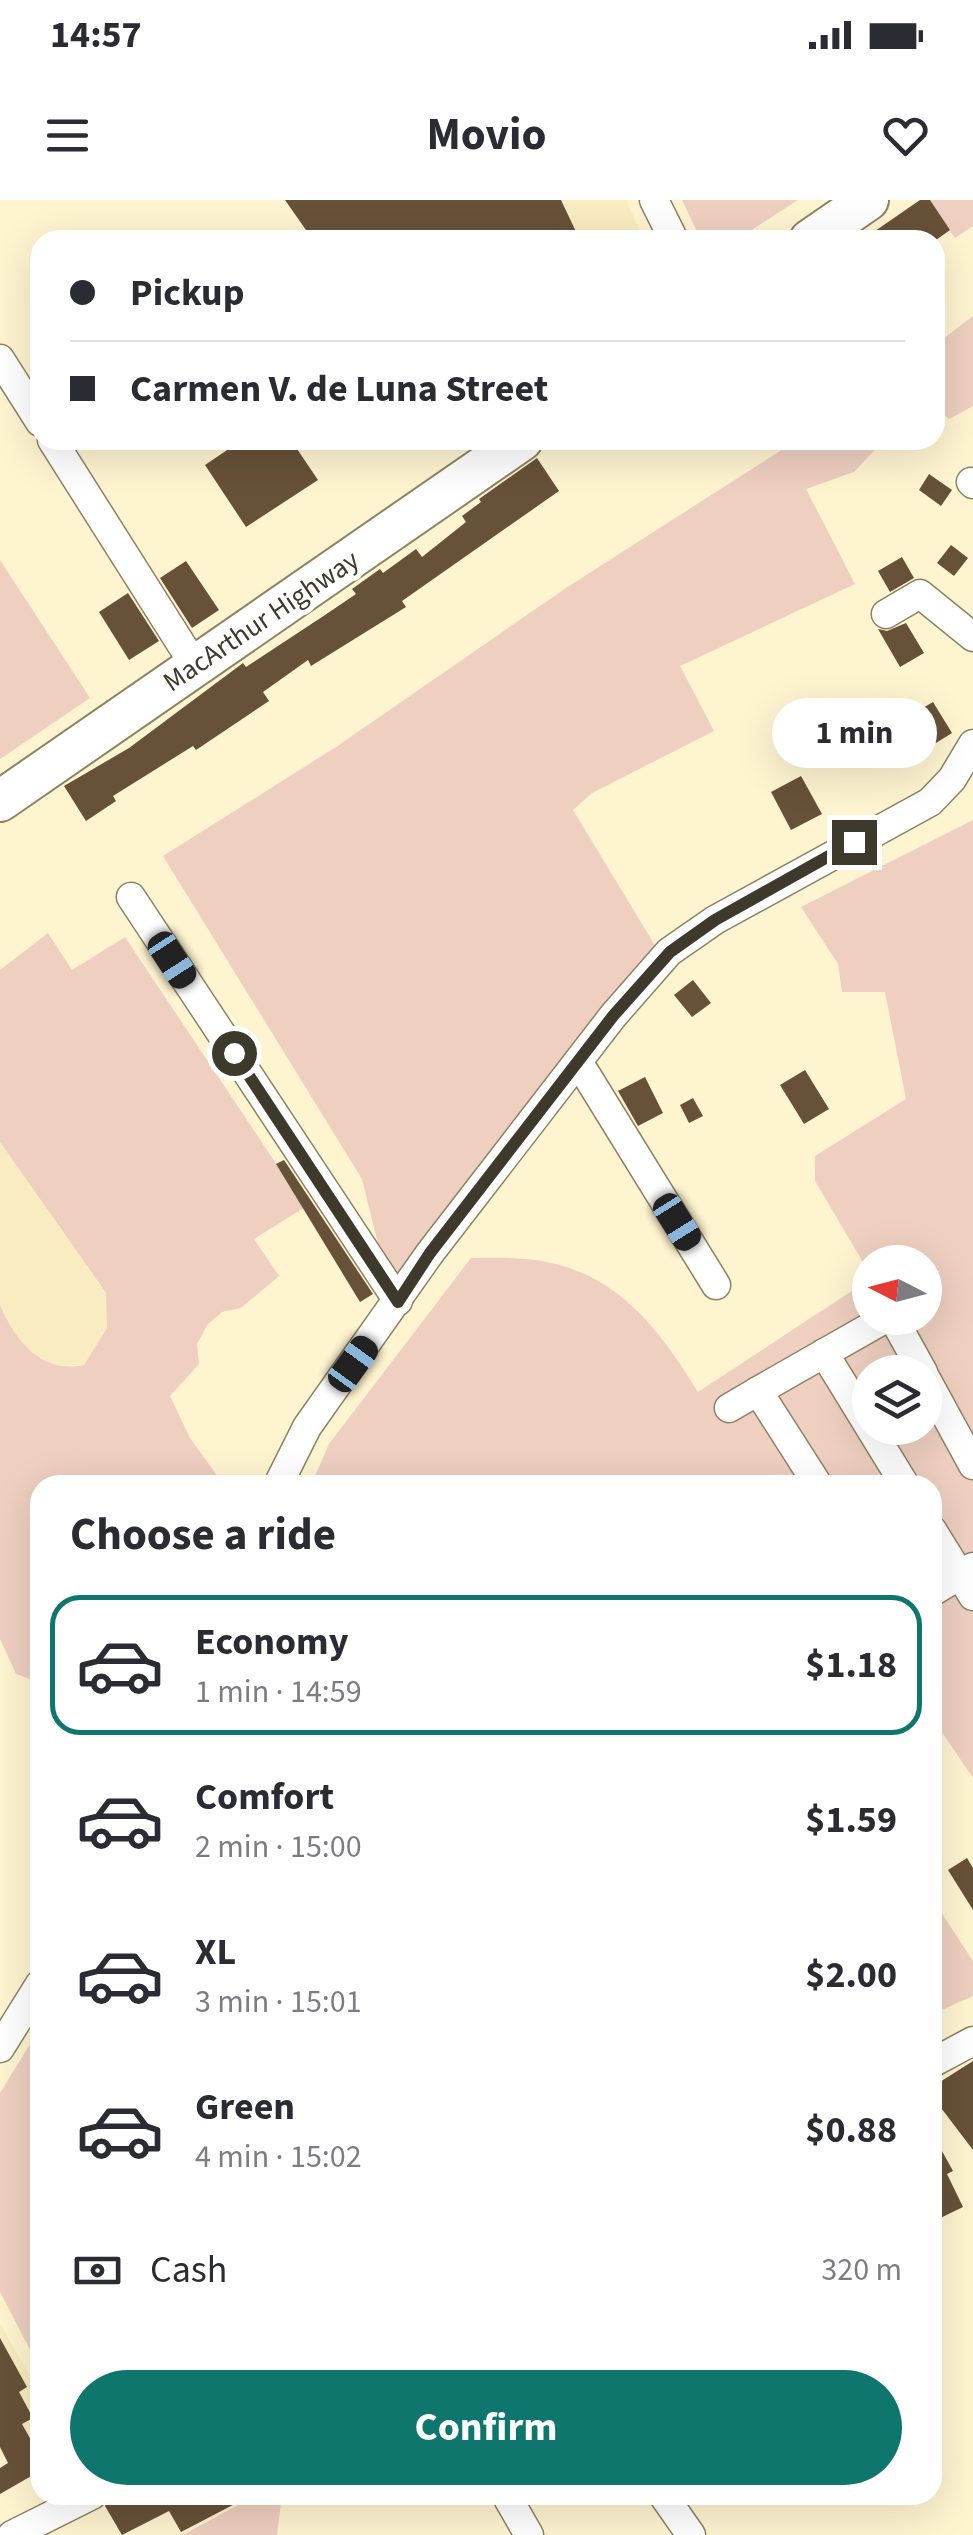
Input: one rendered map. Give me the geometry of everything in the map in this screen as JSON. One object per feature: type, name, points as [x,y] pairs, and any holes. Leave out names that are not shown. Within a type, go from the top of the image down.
[{"type":"highway","points":[[824,230],[868,200]]},
{"type":"highway","name":"MacArthur Highway","points":[[0,801],[508,450]]},
{"type":"street","points":[[654,200],[669,230]]},
{"type":"street","points":[[0,358],[30,406]]},
{"type":"street","points":[[58,450],[195,666]]},
{"type":"street","points":[[886,614],[920,594],[973,638]]},
{"type":"street","points":[[283,1475],[307,1426],[430,1253],[613,1016],[670,952],[715,920],[930,802],[952,780],[973,744]]},
{"type":"street","points":[[131,897],[398,1302]]},
{"type":"street","points":[[578,1063],[716,1286]]},
{"type":"street","points":[[729,1408],[858,1335]]},
{"type":"street","points":[[824,1354],[899,1475]]},
{"type":"street","points":[[758,1391],[812,1475]]},
{"type":"street","points":[[942,1408],[973,1466]]},
{"type":"street","points":[[942,1543],[969,1579],[942,1588]]},
{"type":"street","points":[[0,2048],[30,2000]]},
{"type":"street","points":[[942,2057],[973,2040]]},
{"type":"street","points":[[12,2535],[72,2505]]},
{"type":"street","points":[[512,2505],[529,2535]]},
{"type":"street","points":[[670,2505],[690,2535]]},
{"type":"shaded area","points":[[562,200],[626,200],[640,230],[576,230]]},
{"type":"shaded area","points":[[682,200],[798,200],[752,230],[696,230]]},
{"type":"shaded area","points":[[929,200],[973,200],[973,226],[955,238]]},
{"type":"shaded area","points":[[973,316],[973,406],[949,419],[945,415],[945,337]]},
{"type":"shaded area","points":[[781,450],[875,450],[854,472],[806,489],[855,584],[680,666],[714,731],[592,793],[573,810],[659,952],[404,1286],[382,1260],[362,1179],[163,856],[336,747],[566,588]]},
{"type":"shaded area","points":[[0,560],[90,698],[0,759]]},
{"type":"shaded area","points":[[973,820],[973,1778],[942,1732],[942,1475],[315,1475],[329,1444],[471,1258],[526,1259],[563,1266],[611,1289],[650,1324],[698,1392],[852,1291],[852,1335],[942,1335],[942,1245],[853,1245],[815,1181],[815,1156],[906,1099],[885,992],[842,992],[838,964],[801,907]]},
{"type":"shaded area","points":[[48,933],[72,970],[125,937],[305,1207],[254,1239],[279,1276],[241,1308],[222,1312],[208,1324],[197,1344],[199,1364],[170,1396],[190,1438],[217,1475],[30,1475],[30,1679],[16,1674],[0,1639],[0,1305],[14,1331],[32,1352],[55,1364],[84,1365],[107,1328],[106,1293],[0,1142],[0,970]]},
{"type":"shaded area","points":[[0,1142],[106,1294],[107,1328],[84,1365],[54,1365],[39,1359],[22,1345],[0,1305]]},
{"type":"shaded area","points":[[942,1913],[973,1961],[973,1996],[942,2010]]},
{"type":"shaded area","points":[[30,2044],[30,2350],[0,2292],[0,2093]]},
{"type":"shaded area","points":[[0,2324],[30,2376],[30,2441],[0,2459]]},
{"type":"shaded area","points":[[238,2505],[281,2505],[277,2535],[183,2535]]},
{"type":"building","points":[[285,200],[561,200],[575,230],[306,230]]},
{"type":"building","points":[[920,200],[930,200],[950,230],[945,234],[945,230],[876,230]]},
{"type":"building","points":[[227,450],[298,450],[318,480],[246,527],[205,465]]},
{"type":"building","points":[[537,458],[559,491],[402,601],[406,607],[311,666],[308,660],[263,692],[269,701],[196,750],[193,746],[113,796],[116,801],[86,821],[64,786],[129,748],[243,663],[246,667],[356,594],[352,589],[380,569],[383,573],[416,549],[422,557],[466,522],[462,516],[481,502],[479,499]]},
{"type":"building","points":[[929,474],[952,490],[941,506],[919,490]]},
{"type":"building","points":[[951,545],[968,558],[954,576],[937,563]]},
{"type":"building","points":[[902,557],[914,578],[890,592],[878,571]]},
{"type":"building","points":[[186,561],[219,610],[192,628],[160,578]]},
{"type":"building","points":[[128,593],[159,641],[129,660],[99,612]]},
{"type":"building","points":[[906,623],[924,653],[900,667],[878,629],[887,631]]},
{"type":"building","points":[[933,702],[952,733],[936,743],[916,712]]},
{"type":"building","points":[[801,776],[822,814],[791,830],[771,792]]},
{"type":"building","points":[[693,980],[711,1003],[692,1017],[674,995]]},
{"type":"building","points":[[805,1070],[829,1109],[804,1124],[780,1085]]},
{"type":"building","points":[[645,1077],[663,1113],[638,1126],[618,1091]]},
{"type":"building","points":[[693,1098],[703,1116],[689,1123],[680,1105]]},
{"type":"building","points":[[284,1160],[373,1294],[360,1302],[276,1164]]},
{"type":"building","points":[[967,1858],[973,1868],[973,1910],[948,1870]]},
{"type":"building","points":[[973,2061],[973,2150],[942,2109],[942,2081]]},
{"type":"building","points":[[942,2151],[953,2171],[947,2174],[963,2207],[942,2217]]},
{"type":"building","points":[[0,2338],[27,2387],[19,2392],[30,2412],[30,2420],[22,2424],[30,2438],[30,2477],[0,2494],[0,2468],[8,2463],[0,2447]]},
{"type":"building","points":[[233,2505],[181,2532],[169,2511],[122,2535],[105,2506]]},
{"type":"route","points":[[234,1053],[398,1302],[430,1253],[613,1016],[670,952],[715,920],[854,842]]}]
